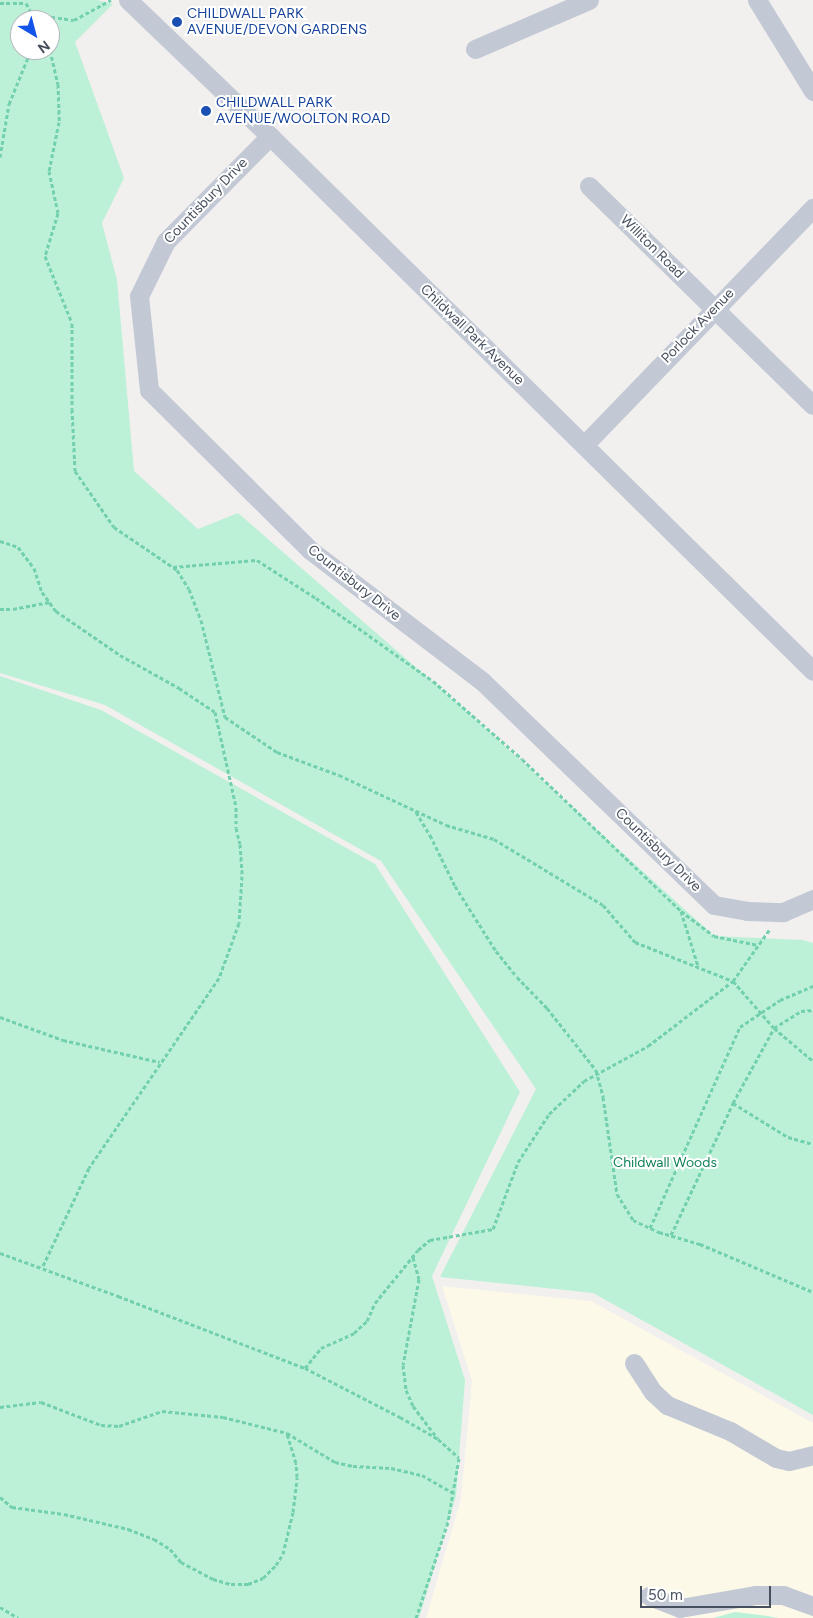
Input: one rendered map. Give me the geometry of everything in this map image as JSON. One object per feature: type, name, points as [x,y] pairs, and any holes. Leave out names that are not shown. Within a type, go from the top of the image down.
[{"type":"street","points":[[475,49],[589,0]]},
{"type":"street","points":[[756,0],[813,92]]},
{"type":"street","name":"Childwall Park Avenue","points":[[137,3],[813,671]]},
{"type":"street","name":"Countisbury Drive","points":[[270,136],[166,241],[139,296],[149,390],[310,550],[482,681],[714,905],[747,911],[783,912],[813,899]]},
{"type":"street","name":"Williton Road","points":[[589,186],[813,405]]},
{"type":"street","name":"Porlock Avenue","points":[[584,445],[813,208]]},
{"type":"street","points":[[634,1363],[653,1392],[667,1405],[730,1431],[776,1458],[789,1460],[813,1455]]},
{"type":"street","points":[[649,1596],[680,1608],[755,1595],[782,1595],[813,1606]]},
{"type":"path","points":[[60,18],[74,20],[112,0]]},
{"type":"path","points":[[0,3],[26,3],[30,10]]},
{"type":"path","points":[[0,157],[9,104],[27,60]]},
{"type":"path","points":[[52,60],[58,84],[59,122],[49,171],[58,213],[45,256],[72,323],[72,408],[75,471],[114,527],[172,567],[189,589],[201,620],[225,717]]},
{"type":"path","points":[[0,541],[18,547],[34,568],[42,592],[56,612],[120,655],[179,688],[277,752],[339,775],[446,825],[494,839],[603,905],[635,942],[733,981],[774,1028],[813,1061]]},
{"type":"path","points":[[172,567],[257,560],[316,598],[433,681],[522,759],[681,911],[714,936],[758,946]]},
{"type":"path","points":[[0,609],[12,609],[49,602]]},
{"type":"path","points":[[42,1268],[89,1168],[219,978],[239,923],[242,876],[240,844],[236,828],[236,807],[215,712]]},
{"type":"path","points":[[416,811],[455,886],[496,951],[517,977],[547,1008],[597,1074],[603,1097],[617,1194],[633,1220],[650,1228],[700,1244],[813,1292]]},
{"type":"path","points":[[681,911],[699,967]]},
{"type":"path","points":[[305,1368],[321,1348],[354,1332],[367,1322],[375,1302],[430,1240],[493,1229],[518,1162],[549,1114],[584,1081],[648,1046],[733,981],[783,912]]},
{"type":"path","points":[[650,1228],[740,1027],[780,1000],[813,986]]},
{"type":"path","points":[[671,1235],[733,1103],[774,1028],[801,1011],[813,1010]]},
{"type":"path","points":[[0,1017],[63,1040],[161,1062]]},
{"type":"path","points":[[733,1103],[788,1137],[813,1144]]},
{"type":"path","points":[[0,1253],[305,1368],[400,1416],[438,1439]]},
{"type":"path","points":[[413,1257],[419,1279],[403,1364],[406,1390],[413,1406],[438,1439],[458,1458],[448,1522],[416,1618]]},
{"type":"path","points":[[0,1407],[41,1402],[102,1425],[119,1426],[162,1411],[222,1417],[287,1433],[335,1462],[353,1466],[391,1468],[422,1476],[453,1493]]},
{"type":"path","points":[[0,1497],[12,1507],[64,1514],[128,1529],[154,1538],[170,1549],[181,1562],[213,1579],[231,1584],[248,1584],[263,1578],[284,1554],[293,1512],[297,1478],[296,1463],[287,1433]]},
{"type":"path","points":[[0,1607],[18,1618]]},
{"type":"shaded area","points":[[442,1286],[591,1301],[813,1423],[813,1618],[426,1618],[461,1499],[472,1381]]},
{"type":"green space","name":"Childwall Woods","points":[[0,0],[97,0],[113,4],[75,42],[124,178],[102,223],[117,280],[134,471],[198,529],[238,513],[464,709],[714,936],[803,940],[813,943],[813,1415],[593,1293],[440,1277],[536,1089],[381,861],[105,705],[0,673]]},
{"type":"green space","points":[[0,676],[101,710],[375,864],[520,1092],[432,1276],[465,1380],[456,1496],[419,1618],[0,1618]]},
{"type":"green space","points":[[735,1612],[768,1616],[778,1618],[713,1618]]},
{"type":"place","name":"CHILDWALL PARK AVENUE/DEVON GARDENS","points":[[177,22]]},
{"type":"place","name":"CHILDWALL PARK AVENUE/WOOLTON ROAD","points":[[206,111]]}]
